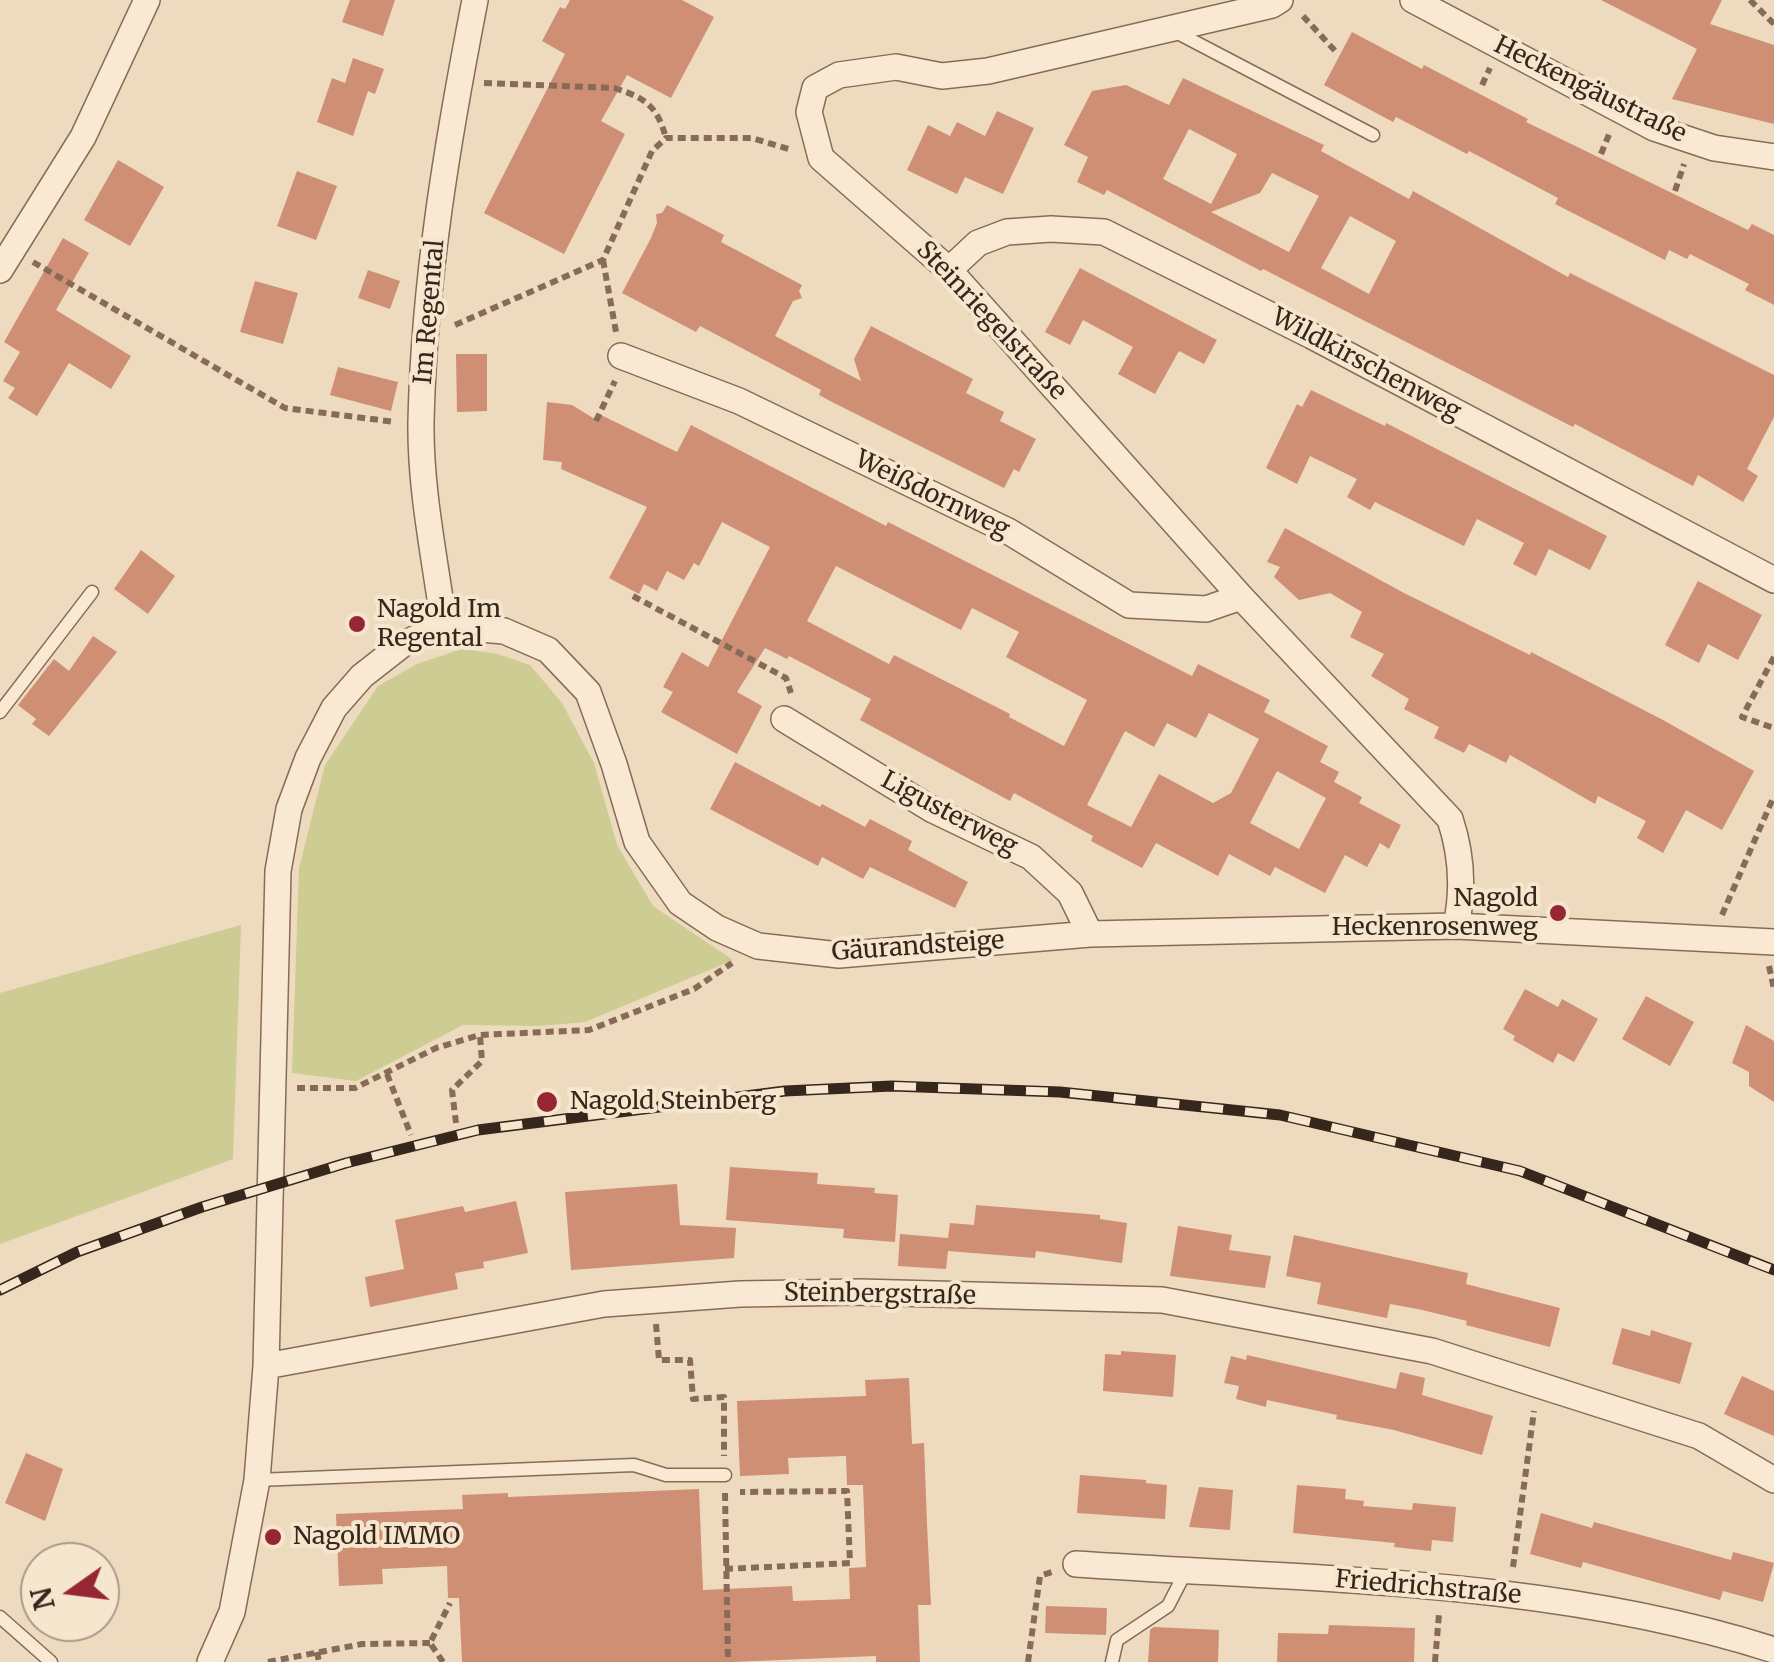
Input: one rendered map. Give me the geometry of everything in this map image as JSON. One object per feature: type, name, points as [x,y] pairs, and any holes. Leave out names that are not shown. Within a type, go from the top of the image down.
[{"type":"street","points":[[6,260],[83,137],[147,0]]},
{"type":"street","name":"Im Regental","points":[[444,626],[421,426],[436,235],[474,0]]},
{"type":"street","name":"Heckengäustraße","points":[[1414,0],[1654,128],[1714,148],[1774,157]]},
{"type":"street","points":[[820,158],[808,112],[815,88],[838,75],[896,67],[942,76],[988,71],[1272,5],[1290,7]]},
{"type":"street","name":"Steinriegelstraße","points":[[820,158],[949,270],[1241,596],[1450,819],[1458,842],[1463,894],[1456,926]]},
{"type":"street","name":"Wildkirschenweg","points":[[949,270],[978,243],[1007,232],[1104,232],[1328,344],[1774,580]]},
{"type":"street","name":"Weißdornweg","points":[[624,357],[739,401],[991,522],[1129,606],[1206,610],[1241,596]]},
{"type":"street","name":"Gäurandsteige","points":[[266,1366],[278,871],[290,809],[308,758],[334,708],[362,676],[402,644],[444,626],[504,631],[548,650],[588,692],[636,842],[680,903],[717,928],[758,946],[839,956],[1090,934],[1456,926],[1774,942]]},
{"type":"street","name":"Ligusterweg","points":[[794,725],[933,810],[1031,858],[1070,893],[1090,934]]},
{"type":"street","name":"Steinbergstraße","points":[[266,1366],[604,1304],[654,1300],[859,1292],[1162,1300],[1432,1351],[1699,1436],[1774,1480]]},
{"type":"street","points":[[210,1662],[232,1612],[257,1480],[266,1366]]},
{"type":"street","name":"Friedrichstraße","points":[[1076,1564],[1510,1594],[1590,1605],[1774,1650]]},
{"type":"lane","points":[[1170,29],[1373,135]]},
{"type":"lane","points":[[0,712],[92,592]]},
{"type":"lane","points":[[257,1480],[634,1465],[666,1475],[724,1475]]},
{"type":"lane","points":[[1112,1662],[1117,1640],[1168,1606],[1186,1572]]},
{"type":"lane","points":[[0,1617],[51,1662]]},
{"type":"path","points":[[1750,0],[1774,24]]},
{"type":"path","points":[[1290,7],[1338,54]]},
{"type":"path","points":[[459,82],[614,88],[634,94],[659,114],[666,138]]},
{"type":"path","points":[[596,421],[624,357],[603,260],[652,151],[666,138],[752,138],[820,158]]},
{"type":"path","points":[[6,260],[285,408],[421,426]]},
{"type":"path","points":[[426,338],[603,260]]},
{"type":"path","points":[[634,596],[786,678],[794,725]]},
{"type":"path","points":[[1774,656],[1742,717],[1774,728]]},
{"type":"path","points":[[1712,939],[1774,796]]},
{"type":"path","points":[[270,1088],[355,1088],[436,1048],[480,1035],[589,1030],[694,989],[758,946]]},
{"type":"path","points":[[456,1123],[452,1090],[482,1062],[480,1035]]},
{"type":"path","points":[[387,1074],[411,1135]]},
{"type":"path","points":[[654,1300],[659,1360],[690,1360]]},
{"type":"path","points":[[1510,1594],[1537,1384]]},
{"type":"path","points":[[725,1492],[847,1491],[850,1563],[725,1570]]},
{"type":"path","points":[[1028,1662],[1040,1576],[1076,1564]]},
{"type":"path","points":[[1434,1662],[1442,1588]]},
{"type":"path","points":[[430,1643],[450,1603]]},
{"type":"path","points":[[268,1662],[362,1644],[430,1643]]},
{"type":"path","points":[[430,1643],[444,1662]]},
{"type":"path","points":[[317,1652],[319,1662]]},
{"type":"green space","points":[[462,649],[498,654],[530,665],[562,703],[594,763],[617,845],[653,906],[733,960],[585,1022],[463,1025],[356,1081],[292,1073],[299,868],[325,765],[378,686],[417,664]]},
{"type":"green space","points":[[241,925],[233,1159],[0,1244],[0,993]]},
{"type":"building","points":[[350,0],[395,0],[383,36],[342,22]]},
{"type":"building","points":[[570,0],[682,0],[714,17],[671,98],[627,75],[601,121],[625,134],[564,254],[484,213],[565,54],[542,41],[560,7],[565,9]]},
{"type":"building","points":[[1601,0],[1722,0],[1710,24],[1774,45],[1774,124],[1672,99],[1697,49]]},
{"type":"building","points":[[1352,32],[1748,230],[1752,224],[1774,235],[1774,305],[1745,290],[1749,284],[1690,254],[1687,259],[1669,250],[1665,260],[1555,204],[1558,198],[1469,151],[1467,154],[1396,117],[1393,122],[1324,85]]},
{"type":"building","points":[[353,58],[384,69],[375,94],[368,91],[353,136],[317,122],[332,78],[345,83]]},
{"type":"building","points":[[1183,78],[1324,145],[1321,151],[1409,199],[1413,191],[1568,277],[1570,273],[1774,375],[1774,417],[1747,469],[1758,476],[1743,502],[1698,475],[1693,486],[1107,190],[1104,195],[1077,182],[1088,157],[1064,145],[1092,91],[1126,85],[1169,105]],"holes":[[[1189,129],[1237,154],[1211,204],[1163,179]],[[1272,173],[1319,196],[1289,252],[1211,212],[1260,193]],[[1350,216],[1396,241],[1369,294],[1321,268]]]},
{"type":"building","points":[[997,111],[1034,128],[1003,194],[965,177],[957,194],[907,170],[928,125],[950,136],[957,122],[985,136]]},
{"type":"building","points":[[118,160],[164,187],[130,246],[84,220]]},
{"type":"building","points":[[297,171],[337,186],[316,240],[277,226]]},
{"type":"building","points":[[667,205],[724,235],[721,242],[802,285],[802,298],[793,301],[775,336],[861,381],[854,359],[871,326],[973,379],[966,393],[1004,412],[1000,421],[1036,439],[1019,472],[1014,469],[1004,488],[832,402],[819,395],[821,390],[700,326],[696,332],[622,293],[651,238],[656,214],[662,213]]},
{"type":"building","points":[[63,238],[89,253],[56,310],[131,356],[111,389],[69,363],[37,416],[8,398],[15,388],[3,381],[20,352],[4,342]]},
{"type":"building","points":[[1080,268],[1217,340],[1204,364],[1179,351],[1155,394],[1118,374],[1133,347],[1083,320],[1070,345],[1045,332]]},
{"type":"building","points":[[368,270],[400,281],[390,309],[358,298]]},
{"type":"building","points":[[255,281],[298,293],[283,344],[240,332]]},
{"type":"building","points":[[456,354],[487,354],[487,411],[457,412]]},
{"type":"building","points":[[338,367],[398,382],[391,411],[330,395]]},
{"type":"building","points":[[1311,390],[1385,426],[1386,423],[1607,536],[1590,570],[1549,549],[1536,576],[1513,564],[1524,543],[1477,519],[1464,546],[1375,502],[1370,510],[1347,497],[1357,479],[1310,456],[1297,484],[1266,468],[1297,404],[1302,407]]},
{"type":"building","points":[[547,402],[572,405],[598,421],[601,415],[677,452],[691,425],[1192,676],[1198,664],[1270,700],[1264,712],[1328,746],[1320,762],[1339,772],[1334,782],[1362,797],[1359,803],[1401,825],[1389,849],[1380,843],[1367,867],[1345,855],[1325,893],[1275,867],[1270,876],[1229,854],[1218,876],[1156,843],[1142,868],[1014,793],[1010,801],[860,720],[871,699],[789,656],[787,659],[765,648],[737,692],[762,706],[737,754],[661,712],[673,692],[663,687],[682,652],[708,667],[770,547],[722,522],[699,566],[694,563],[684,580],[667,571],[657,591],[644,584],[639,594],[609,578],[647,507],[561,469],[562,462],[543,460]],"holes":[[[836,566],[961,630],[972,608],[1019,632],[1006,657],[1087,700],[1064,746],[894,655],[889,664],[807,621]],[[1209,713],[1259,739],[1231,793],[1213,803],[1159,774],[1131,827],[1087,805],[1125,731],[1154,747],[1167,723],[1196,738]],[[1277,771],[1326,798],[1299,849],[1250,823]]]},
{"type":"building","points":[[1285,528],[1404,593],[1663,720],[1754,771],[1722,830],[1686,810],[1663,853],[1637,838],[1646,821],[1598,796],[1595,804],[1510,755],[1506,763],[1469,744],[1464,753],[1434,738],[1439,727],[1404,709],[1409,699],[1371,676],[1384,654],[1350,637],[1362,612],[1330,593],[1299,600],[1274,577],[1280,567],[1267,562]]},
{"type":"building","points":[[141,550],[175,576],[148,614],[114,589]]},
{"type":"building","points":[[1698,581],[1762,615],[1738,660],[1708,644],[1699,663],[1665,645]]},
{"type":"building","points":[[93,636],[117,652],[49,736],[32,724],[36,719],[18,705],[54,659],[69,671]]},
{"type":"building","points":[[735,762],[820,807],[822,804],[865,827],[870,819],[912,841],[908,850],[968,882],[955,908],[870,867],[863,879],[822,857],[818,866],[710,809]]},
{"type":"building","points":[[1525,989],[1558,1007],[1562,999],[1598,1019],[1574,1062],[1558,1053],[1553,1063],[1513,1040],[1515,1036],[1503,1029]]},
{"type":"building","points":[[1646,996],[1694,1022],[1670,1066],[1622,1039]]},
{"type":"building","points":[[1746,1025],[1774,1041],[1774,1102],[1749,1086],[1749,1072],[1732,1063]]},
{"type":"building","points":[[730,1167],[818,1173],[817,1184],[875,1188],[874,1193],[898,1195],[895,1242],[843,1238],[844,1229],[726,1220]]},
{"type":"building","points":[[677,1184],[680,1225],[736,1228],[734,1258],[571,1270],[565,1192]]},
{"type":"building","points":[[516,1201],[528,1253],[483,1262],[484,1268],[455,1273],[458,1289],[370,1307],[365,1277],[404,1269],[395,1220],[463,1206],[465,1212]]},
{"type":"building","points":[[976,1205],[1100,1215],[1100,1219],[1127,1223],[1122,1263],[1036,1251],[1035,1258],[948,1251],[946,1269],[898,1266],[900,1234],[948,1238],[950,1223],[974,1225]]},
{"type":"building","points":[[1178,1226],[1232,1235],[1229,1250],[1271,1256],[1265,1288],[1170,1276]]},
{"type":"building","points":[[1294,1235],[1468,1273],[1466,1284],[1560,1308],[1550,1347],[1418,1309],[1390,1304],[1387,1318],[1317,1304],[1321,1283],[1286,1276]]},
{"type":"building","points":[[1622,1328],[1650,1336],[1651,1330],[1692,1343],[1680,1384],[1612,1364]]},
{"type":"building","points":[[1121,1351],[1176,1355],[1173,1397],[1103,1391],[1105,1354],[1121,1355]]},
{"type":"building","points":[[1247,1355],[1396,1389],[1400,1372],[1425,1378],[1422,1395],[1493,1416],[1482,1455],[1394,1430],[1336,1419],[1337,1415],[1267,1400],[1266,1407],[1236,1399],[1239,1386],[1224,1383],[1231,1356],[1246,1360]]},
{"type":"building","points":[[1742,1376],[1774,1391],[1774,1436],[1724,1414]]},
{"type":"building","points":[[909,1378],[912,1444],[924,1443],[931,1605],[918,1605],[920,1662],[876,1662],[876,1656],[733,1662],[462,1662],[459,1598],[448,1598],[447,1566],[382,1569],[383,1584],[339,1586],[336,1514],[463,1509],[462,1495],[508,1493],[508,1497],[699,1489],[703,1590],[792,1586],[793,1601],[850,1599],[849,1568],[866,1567],[863,1485],[847,1485],[846,1456],[788,1458],[789,1474],[740,1476],[737,1401],[866,1396],[865,1380]]},
{"type":"building","points":[[26,1453],[63,1469],[45,1521],[5,1503]]},
{"type":"building","points":[[1080,1475],[1167,1485],[1165,1519],[1077,1513]]},
{"type":"building","points":[[1297,1485],[1346,1489],[1345,1499],[1364,1501],[1363,1506],[1412,1510],[1413,1503],[1456,1507],[1453,1542],[1432,1540],[1431,1551],[1394,1547],[1395,1543],[1293,1533]]},
{"type":"building","points":[[1199,1487],[1233,1490],[1230,1530],[1189,1527]]},
{"type":"building","points":[[1541,1513],[1592,1528],[1594,1522],[1731,1560],[1733,1552],[1774,1563],[1763,1602],[1723,1591],[1720,1600],[1583,1562],[1581,1568],[1530,1554]]},
{"type":"building","points":[[1046,1606],[1107,1608],[1106,1635],[1045,1633]]},
{"type":"building","points":[[1329,1625],[1415,1628],[1414,1662],[1277,1662],[1278,1633],[1328,1634]]},
{"type":"building","points":[[1150,1630],[1219,1630],[1218,1662],[1148,1662]]},
{"type":"railway","points":[[0,1290],[77,1252],[202,1207],[346,1163],[478,1130],[785,1091],[892,1086],[1060,1092],[1280,1115],[1520,1171],[1774,1270]]},
{"type":"place","name":"Nagold Im Regental","points":[[357,624]]},
{"type":"place","name":"Nagold Heckenrosenweg","points":[[1558,913]]},
{"type":"place","name":"Nagold Steinberg","points":[[547,1102]]},
{"type":"place","name":"Nagold IMMO","points":[[273,1537]]}]
